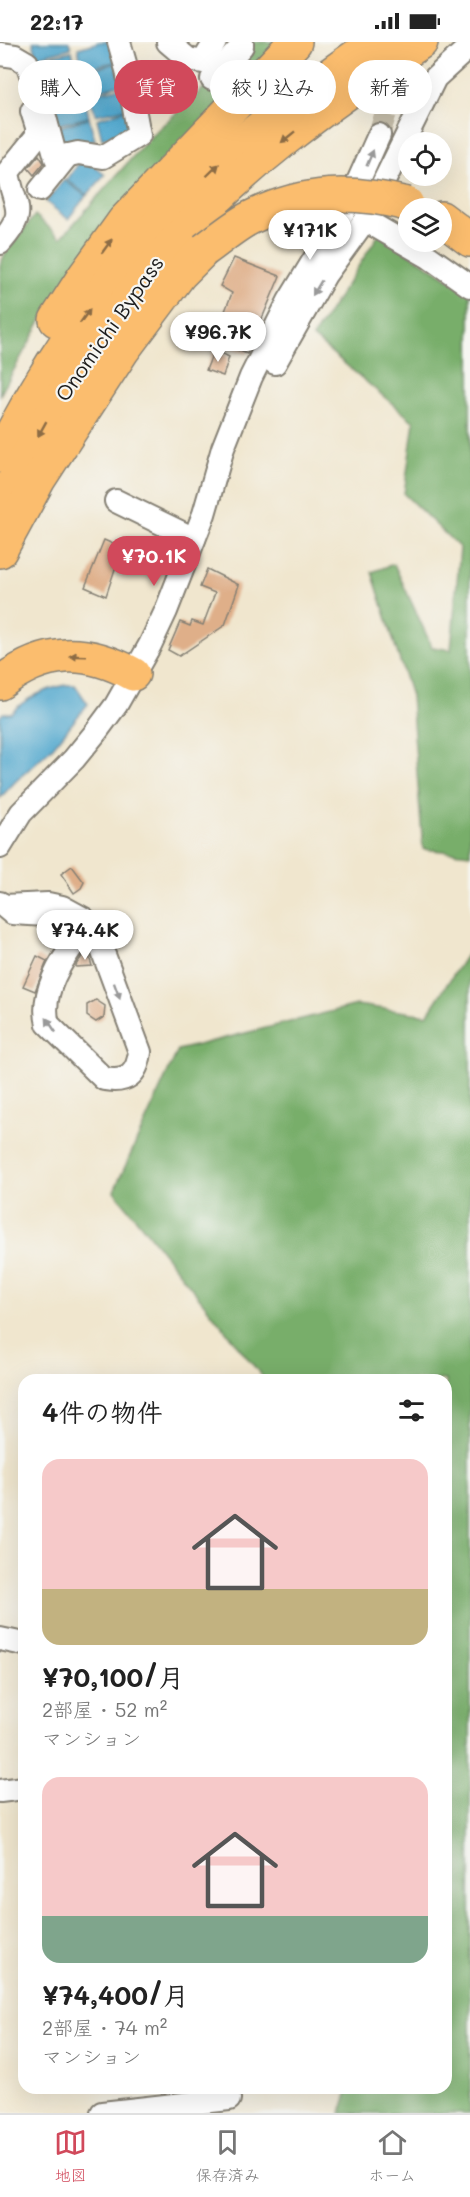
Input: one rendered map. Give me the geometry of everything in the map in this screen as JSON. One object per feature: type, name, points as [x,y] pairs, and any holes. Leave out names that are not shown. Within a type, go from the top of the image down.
[{"type":"highway","points":[[277,60],[294,42]]},
{"type":"highway","points":[[281,60],[302,42]]},
{"type":"highway","name":"Onomichi Bypass","points":[[0,456],[30,399],[69,339],[100,295],[152,232],[230,153],[279,112],[376,42]]},
{"type":"highway","name":"Onomichi Bypass","points":[[0,508],[48,419],[85,360],[123,304],[166,252],[210,206],[256,164],[349,90],[421,42]]},
{"type":"highway","points":[[0,421],[31,358],[83,278],[124,221],[226,114]]},
{"type":"highway","points":[[0,551],[39,479],[123,350],[180,274],[204,250],[252,216],[300,199],[353,194],[398,202]]},
{"type":"highway","points":[[452,226],[470,240]]},
{"type":"highway","points":[[0,683],[30,665],[52,658],[71,656],[92,657],[112,663],[133,674]]},
{"type":"street","points":[[12,51],[27,63],[40,99],[56,158],[78,153],[103,157],[140,135],[119,42]]},
{"type":"street","points":[[168,42],[188,59],[203,62],[214,42]]},
{"type":"street","points":[[229,60],[242,46],[242,42]]},
{"type":"street","points":[[0,847],[21,813],[74,759],[116,705],[150,645],[166,611],[204,514],[285,343],[325,275],[365,220],[435,78],[470,46]]},
{"type":"street","points":[[0,243],[18,218],[18,203],[9,182],[8,172],[37,136],[37,128],[12,51]]},
{"type":"street","points":[[204,514],[223,448],[251,377],[303,275],[348,204],[379,135]]},
{"type":"street","points":[[40,189],[68,155]]},
{"type":"street","points":[[365,220],[429,257],[470,286]]},
{"type":"street","points":[[116,501],[194,539]]},
{"type":"street","points":[[2,904],[48,904],[62,907],[84,919],[88,941],[140,1052],[139,1066],[131,1076],[117,1081],[104,1079],[48,1024],[45,1012],[46,1000],[65,956],[88,941]]},
{"type":"street","points":[[0,1639],[18,1643]]},
{"type":"street","points":[[0,1791],[18,1789]]},
{"type":"street","points":[[102,2113],[228,2100]]},
{"type":"green space","points":[[251,42],[277,42],[262,60],[235,60]]},
{"type":"green space","points":[[210,82],[210,114],[215,114],[46,312],[0,395],[0,265],[5,254],[35,215],[61,238],[153,134],[175,114],[198,114],[198,93]]},
{"type":"green space","points":[[379,234],[398,246],[398,252],[407,252],[470,293],[470,854],[423,849],[411,696],[372,572],[394,564],[432,647],[451,650],[460,548],[404,494],[414,422],[313,337]]},
{"type":"green space","points":[[470,949],[470,2113],[341,2113],[347,2094],[452,2094],[452,1374],[260,1374],[114,1191],[178,1050],[357,1005],[427,1015]]},
{"type":"water","points":[[33,42],[69,42],[71,48],[37,57]]},
{"type":"water","points":[[100,42],[110,42],[114,62],[102,65],[102,60],[80,60],[78,48]]},
{"type":"water","points":[[72,51],[74,60],[38,60]]},
{"type":"water","points":[[114,64],[114,86],[102,89],[102,67]]},
{"type":"water","points":[[114,89],[114,111],[102,114],[102,92]]},
{"type":"water","points":[[53,114],[88,114],[89,117],[56,125]]},
{"type":"water","points":[[114,114],[130,114],[135,130],[102,139],[97,119]]},
{"type":"water","points":[[89,118],[95,140],[62,150],[56,128]]},
{"type":"water","points":[[83,157],[105,175],[87,195],[67,180]]},
{"type":"water","points":[[64,180],[86,196],[68,219],[46,202]]},
{"type":"water","points":[[66,685],[75,685],[88,704],[53,747],[0,798],[0,717],[3,713],[11,713],[36,695]]},
{"type":"building","points":[[39,155],[44,163],[34,175],[28,168]]},
{"type":"building","points":[[234,258],[280,276],[247,354],[226,345],[232,329],[220,324],[232,293],[220,286]]},
{"type":"building","points":[[214,350],[229,357],[223,376],[206,370]]},
{"type":"building","points":[[104,540],[122,548],[106,596],[85,587]]},
{"type":"building","points":[[207,569],[239,585],[225,625],[179,656],[168,650],[180,622],[190,626],[192,621],[203,625],[215,593],[200,587]]},
{"type":"building","points":[[72,866],[84,882],[81,888],[74,893],[61,874]]},
{"type":"building","points":[[87,949],[92,966],[76,967],[76,965]]},
{"type":"building","points":[[37,956],[47,961],[35,991],[23,986]]},
{"type":"building","points":[[96,1000],[105,1006],[104,1017],[96,1022],[87,1016],[87,1005]]},
{"type":"tunnel","points":[[379,135],[405,51]]}]
